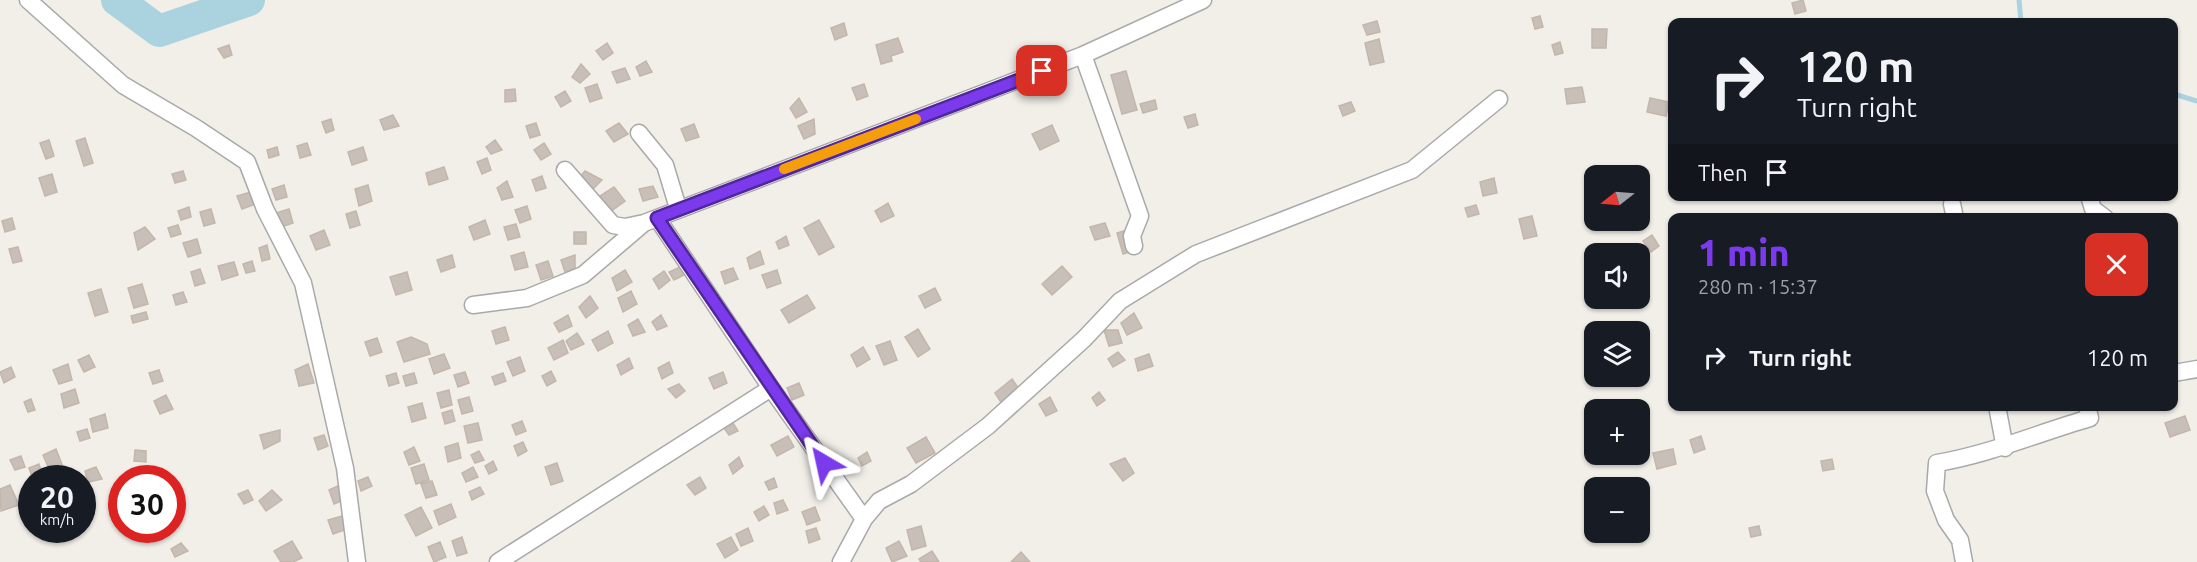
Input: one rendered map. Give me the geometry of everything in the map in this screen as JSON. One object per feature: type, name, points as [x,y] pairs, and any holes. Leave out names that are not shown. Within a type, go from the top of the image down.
[{"type":"street","points":[[28,0],[123,85],[196,128],[247,162],[265,209],[303,283],[345,468],[357,562]]},
{"type":"street","points":[[565,170],[613,225],[625,227],[650,220],[1083,55],[1203,0]]},
{"type":"street","points":[[1083,55],[1140,216],[1132,236],[1134,246]]},
{"type":"street","points":[[841,562],[864,519],[879,501],[911,484],[988,426],[1084,339],[1120,301],[1196,254],[1412,170],[1499,99]]},
{"type":"street","points":[[639,133],[665,165],[678,208]]},
{"type":"street","points":[[2091,201],[2093,209],[2098,213]]},
{"type":"street","points":[[473,305],[527,298],[583,275],[650,220]]},
{"type":"street","points":[[650,220],[864,519]]},
{"type":"street","points":[[2178,372],[2197,369]]},
{"type":"street","points":[[498,562],[771,388]]},
{"type":"street","points":[[1998,411],[2005,448]]},
{"type":"street","points":[[1964,562],[1960,540],[1947,520],[1935,491],[1937,463],[2005,448],[2044,432],[2090,418],[2088,411]]},
{"type":"building","points":[[1803,0],[1806,11],[1795,14],[1792,3]]},
{"type":"building","points":[[1540,16],[1543,27],[1535,29],[1532,18]]},
{"type":"building","points":[[1377,21],[1380,32],[1367,35],[1363,25]]},
{"type":"building","points":[[844,23],[847,35],[835,40],[831,28]]},
{"type":"building","points":[[1592,29],[1607,29],[1606,48],[1592,48]]},
{"type":"building","points":[[898,38],[903,52],[891,56],[892,61],[881,64],[876,45]]},
{"type":"building","points":[[1379,39],[1384,62],[1370,65],[1365,43]]},
{"type":"building","points":[[1560,42],[1563,53],[1555,55],[1552,45]]},
{"type":"building","points":[[607,43],[613,53],[603,60],[596,51]]},
{"type":"building","points":[[229,45],[232,55],[224,58],[218,49]]},
{"type":"building","points":[[646,61],[652,72],[640,76],[636,67]]},
{"type":"building","points":[[581,64],[590,74],[580,83],[572,77]]},
{"type":"building","points":[[625,68],[630,79],[617,83],[612,72]]},
{"type":"building","points":[[1126,71],[1137,110],[1122,114],[1111,75]]},
{"type":"building","points":[[597,84],[602,98],[590,102],[585,88]]},
{"type":"building","points":[[864,84],[868,96],[857,100],[852,88]]},
{"type":"building","points":[[1582,87],[1585,102],[1567,104],[1565,89]]},
{"type":"building","points":[[515,89],[516,101],[505,102],[505,90]]},
{"type":"building","points":[[565,91],[571,101],[561,107],[555,97]]},
{"type":"building","points":[[799,98],[807,112],[796,118],[790,108]]},
{"type":"building","points":[[1650,98],[1668,102],[1666,116],[1647,112]]},
{"type":"building","points":[[1155,100],[1157,109],[1143,113],[1140,104]]},
{"type":"building","points":[[1351,102],[1355,111],[1343,116],[1339,106]]},
{"type":"building","points":[[1195,114],[1198,125],[1188,128],[1184,117]]},
{"type":"building","points":[[393,115],[399,126],[384,130],[380,120]]},
{"type":"building","points":[[331,119],[334,130],[326,133],[322,122]]},
{"type":"building","points":[[814,119],[815,134],[804,139],[798,126]]},
{"type":"building","points":[[536,123],[540,135],[530,138],[526,126]]},
{"type":"building","points":[[619,123],[628,134],[614,142],[606,131]]},
{"type":"building","points":[[694,124],[699,137],[686,141],[681,129]]},
{"type":"building","points":[[1052,125],[1059,141],[1040,150],[1032,134]]},
{"type":"building","points":[[85,138],[93,163],[84,166],[76,141]]},
{"type":"building","points":[[49,140],[54,156],[46,159],[40,143]]},
{"type":"building","points":[[495,140],[502,150],[491,154],[486,147]]},
{"type":"building","points":[[307,143],[311,155],[300,158],[297,146]]},
{"type":"building","points":[[544,143],[551,154],[541,160],[534,150]]},
{"type":"building","points":[[277,147],[279,155],[269,158],[267,150]]},
{"type":"building","points":[[363,147],[367,160],[352,165],[348,152]]},
{"type":"building","points":[[487,158],[491,170],[482,174],[477,162]]},
{"type":"building","points":[[444,167],[448,179],[429,185],[426,173]]},
{"type":"building","points":[[183,171],[186,180],[175,183],[172,174]]},
{"type":"building","points":[[585,171],[602,180],[592,190],[578,179]]},
{"type":"building","points":[[52,174],[57,192],[45,196],[39,178]]},
{"type":"building","points":[[542,176],[546,188],[536,191],[532,180]]},
{"type":"building","points":[[1494,178],[1497,193],[1483,196],[1480,182]]},
{"type":"building","points":[[507,181],[513,197],[502,200],[497,188]]},
{"type":"building","points":[[284,185],[287,197],[276,200],[272,189]]},
{"type":"building","points":[[368,185],[372,201],[359,206],[355,189]]},
{"type":"building","points":[[653,186],[658,197],[643,201],[639,189]]},
{"type":"building","points":[[614,187],[625,201],[610,212],[597,198]]},
{"type":"building","points":[[251,192],[256,204],[242,209],[237,196]]},
{"type":"building","points":[[888,203],[894,216],[881,222],[875,211]]},
{"type":"building","points":[[1476,205],[1479,214],[1468,217],[1465,208]]},
{"type":"building","points":[[527,206],[531,219],[520,223],[515,210]]},
{"type":"building","points":[[189,207],[191,217],[181,220],[178,211]]},
{"type":"building","points":[[211,209],[215,223],[204,226],[200,212]]},
{"type":"building","points":[[289,209],[293,223],[281,227],[276,213]]},
{"type":"building","points":[[356,211],[360,225],[350,228],[346,214]]},
{"type":"building","points":[[1532,216],[1537,236],[1524,239],[1519,219]]},
{"type":"building","points":[[12,218],[15,229],[5,232],[2,221]]},
{"type":"building","points":[[485,220],[490,234],[474,240],[469,227]]},
{"type":"building","points":[[819,220],[834,247],[819,255],[804,228]]},
{"type":"building","points":[[1105,223],[1110,236],[1095,240],[1090,227]]},
{"type":"building","points":[[516,224],[520,237],[508,240],[504,227]]},
{"type":"building","points":[[178,225],[181,234],[171,237],[168,228]]},
{"type":"building","points":[[145,227],[155,239],[138,250],[134,233]]},
{"type":"building","points":[[324,230],[330,245],[316,250],[310,236]]},
{"type":"building","points":[[1127,230],[1133,251],[1123,254],[1117,233]]},
{"type":"building","points":[[574,232],[586,232],[586,244],[574,244]]},
{"type":"building","points":[[1652,235],[1659,246],[1651,252],[1650,243],[1643,241]]},
{"type":"building","points":[[786,236],[789,245],[779,249],[776,242]]},
{"type":"building","points":[[197,239],[201,253],[188,257],[183,243]]},
{"type":"building","points":[[267,245],[270,259],[262,261],[259,248]]},
{"type":"building","points":[[18,247],[22,261],[13,263],[9,249]]},
{"type":"building","points":[[760,251],[764,264],[750,269],[747,258]]},
{"type":"building","points":[[524,252],[528,267],[515,270],[511,256]]},
{"type":"building","points":[[452,255],[455,267],[441,272],[437,260]]},
{"type":"building","points":[[575,255],[575,268],[565,272],[561,260]]},
{"type":"building","points":[[252,261],[255,271],[246,273],[243,264]]},
{"type":"building","points":[[548,261],[553,276],[541,280],[536,265]]},
{"type":"building","points":[[234,262],[238,275],[222,280],[218,266]]},
{"type":"building","points":[[682,266],[684,275],[674,280],[669,272]]},
{"type":"building","points":[[1062,266],[1072,277],[1052,295],[1042,284]]},
{"type":"building","points":[[733,268],[738,279],[725,284],[721,272]]},
{"type":"building","points":[[200,269],[205,283],[195,286],[191,272]]},
{"type":"building","points":[[625,270],[632,282],[617,291],[612,278]]},
{"type":"building","points":[[777,270],[781,283],[767,288],[762,275]]},
{"type":"building","points":[[664,271],[670,280],[659,289],[653,279]]},
{"type":"building","points":[[407,272],[412,290],[396,295],[390,277]]},
{"type":"building","points":[[142,284],[148,304],[134,308],[128,288]]},
{"type":"building","points":[[935,288],[941,300],[925,308],[919,296]]},
{"type":"building","points":[[101,289],[108,312],[95,316],[88,293]]},
{"type":"building","points":[[631,291],[637,304],[623,312],[618,298]]},
{"type":"building","points":[[183,292],[187,302],[176,305],[173,295]]},
{"type":"building","points":[[807,295],[815,308],[789,323],[781,310]]},
{"type":"building","points":[[590,296],[598,308],[586,318],[579,307]]},
{"type":"building","points":[[146,312],[148,319],[133,323],[131,316]]},
{"type":"building","points":[[1134,313],[1142,328],[1127,335],[1121,323]]},
{"type":"building","points":[[568,315],[572,326],[559,332],[554,323]]},
{"type":"building","points":[[661,315],[667,326],[657,330],[652,322]]},
{"type":"building","points":[[638,319],[645,332],[633,336],[628,325]]},
{"type":"building","points":[[505,327],[509,340],[496,344],[492,331]]},
{"type":"building","points":[[918,329],[930,349],[918,357],[905,337]]},
{"type":"building","points":[[1104,330],[1118,330],[1122,343],[1109,346]]},
{"type":"building","points":[[608,331],[613,343],[598,351],[592,340]]},
{"type":"building","points":[[577,333],[584,344],[571,350],[566,341]]},
{"type":"building","points":[[411,337],[427,344],[430,354],[404,362],[397,342]]},
{"type":"building","points":[[377,338],[382,352],[370,356],[365,342]]},
{"type":"building","points":[[563,340],[568,353],[554,360],[548,348]]},
{"type":"building","points":[[890,341],[897,360],[884,365],[876,346]]},
{"type":"building","points":[[863,347],[870,359],[857,367],[851,355]]},
{"type":"building","points":[[1118,352],[1125,360],[1113,367],[1108,359]]},
{"type":"building","points":[[444,354],[450,368],[434,374],[429,359]]},
{"type":"building","points":[[1149,354],[1153,366],[1138,371],[1135,359]]},
{"type":"building","points":[[89,355],[95,367],[84,372],[78,360]]},
{"type":"building","points":[[520,357],[525,371],[513,376],[507,362]]},
{"type":"building","points":[[629,358],[633,368],[621,375],[617,365]]},
{"type":"building","points":[[669,362],[673,373],[662,379],[658,368]]},
{"type":"building","points":[[68,364],[72,380],[59,384],[53,370]]},
{"type":"building","points":[[308,364],[314,383],[299,386],[295,370]]},
{"type":"building","points":[[11,367],[15,377],[4,383],[0,372]]},
{"type":"building","points":[[159,370],[163,381],[153,384],[149,373]]},
{"type":"building","points":[[551,371],[556,381],[547,386],[542,376]]},
{"type":"building","points":[[465,372],[469,383],[458,387],[454,375]]},
{"type":"building","points":[[723,372],[727,383],[714,389],[709,378]]},
{"type":"building","points":[[396,373],[399,383],[389,386],[386,376]]},
{"type":"building","points":[[414,373],[417,383],[406,386],[403,376]]},
{"type":"building","points":[[503,373],[506,381],[495,385],[492,377]]},
{"type":"building","points":[[1012,379],[1019,389],[1002,404],[995,393]]},
{"type":"building","points":[[799,383],[804,395],[792,400],[787,388]]},
{"type":"building","points":[[679,384],[685,391],[676,398],[668,389]]},
{"type":"building","points":[[75,389],[79,403],[64,408],[61,394]]},
{"type":"building","points":[[449,390],[452,405],[441,408],[437,393]]},
{"type":"building","points":[[1099,392],[1105,400],[1097,406],[1092,398]]},
{"type":"building","points":[[166,395],[173,409],[160,414],[154,401]]},
{"type":"building","points":[[469,397],[473,411],[462,414],[458,400]]},
{"type":"building","points":[[1050,397],[1057,411],[1046,416],[1039,404]]},
{"type":"building","points":[[31,399],[35,410],[28,412],[24,402]]},
{"type":"building","points":[[422,403],[426,418],[412,422],[408,407]]},
{"type":"building","points":[[452,410],[455,421],[445,424],[442,413]]},
{"type":"building","points":[[105,414],[108,428],[93,432],[90,419]]},
{"type":"building","points":[[2185,416],[2190,430],[2170,437],[2165,423]]},
{"type":"building","points":[[522,421],[526,431],[516,435],[512,425]]},
{"type":"building","points":[[478,423],[482,440],[468,443],[464,426]]},
{"type":"building","points":[[733,423],[738,431],[729,435],[724,428]]},
{"type":"building","points":[[87,429],[90,438],[80,441],[77,432]]},
{"type":"building","points":[[280,430],[280,441],[264,449],[260,435]]},
{"type":"building","points":[[324,435],[328,446],[318,450],[314,438]]},
{"type":"building","points":[[788,436],[794,447],[777,456],[771,445]]},
{"type":"building","points":[[1701,436],[1705,449],[1694,453],[1690,440]]},
{"type":"building","points":[[926,437],[935,453],[916,463],[907,448]]},
{"type":"building","points":[[523,442],[527,451],[518,456],[514,446]]},
{"type":"building","points":[[458,443],[461,458],[448,462],[445,447]]},
{"type":"building","points":[[414,447],[420,461],[409,465],[404,452]]},
{"type":"building","points":[[56,449],[62,465],[47,465],[43,455]]},
{"type":"building","points":[[1673,449],[1676,464],[1657,469],[1653,453]]},
{"type":"building","points":[[135,450],[146,451],[146,462],[134,461]]},
{"type":"building","points":[[479,451],[484,460],[475,463],[471,455]]},
{"type":"building","points":[[867,452],[871,461],[862,466],[858,458]]},
{"type":"building","points":[[21,456],[24,465],[18,465],[18,469],[15,470],[10,460]]},
{"type":"building","points":[[739,457],[743,466],[733,474],[729,465]]},
{"type":"building","points":[[1125,458],[1134,473],[1123,481],[1110,464]]},
{"type":"building","points":[[1832,459],[1834,469],[1823,471],[1821,461]]},
{"type":"building","points":[[493,461],[497,470],[489,474],[485,466]]},
{"type":"building","points":[[557,463],[563,481],[551,485],[545,467]]},
{"type":"building","points":[[424,464],[429,480],[416,484],[411,468]]},
{"type":"building","points":[[96,467],[102,479],[96,480]]},
{"type":"building","points":[[473,467],[478,477],[466,482],[462,473]]},
{"type":"building","points":[[368,477],[372,486],[361,491],[358,481]]},
{"type":"building","points":[[700,477],[706,488],[695,495],[687,485]]},
{"type":"building","points":[[774,478],[777,487],[769,490],[765,482]]},
{"type":"building","points":[[432,481],[437,495],[426,498],[421,484]]},
{"type":"building","points":[[10,485],[18,505],[1,511],[0,489]]},
{"type":"building","points":[[340,485],[346,499],[334,504],[329,490]]},
{"type":"building","points":[[480,487],[484,494],[472,500],[469,492]]},
{"type":"building","points":[[248,490],[253,500],[244,504],[238,494]]},
{"type":"building","points":[[272,490],[282,500],[266,511],[259,501]]},
{"type":"building","points":[[783,500],[788,510],[777,514],[774,503]]},
{"type":"building","points":[[451,504],[456,517],[439,525],[434,511]]},
{"type":"building","points":[[764,506],[769,515],[759,521],[754,512]]},
{"type":"building","points":[[421,507],[432,528],[416,536],[405,515]]},
{"type":"building","points":[[815,507],[820,520],[807,525],[802,512]]},
{"type":"building","points":[[346,515],[350,528],[333,534],[328,520]]},
{"type":"building","points":[[921,526],[926,546],[912,550],[907,530]]},
{"type":"building","points":[[1759,526],[1761,535],[1751,537],[1749,528]]},
{"type":"building","points":[[748,528],[753,541],[741,546],[736,534]]},
{"type":"building","points":[[816,528],[820,539],[809,543],[806,531]]},
{"type":"building","points":[[462,537],[467,553],[457,556],[452,541]]},
{"type":"building","points":[[731,537],[738,550],[725,558],[717,544]]},
{"type":"building","points":[[292,541],[302,558],[293,562],[281,562],[274,551]]},
{"type":"building","points":[[899,541],[907,556],[892,562],[886,548]]},
{"type":"building","points":[[440,542],[446,557],[434,562],[428,547]]},
{"type":"building","points":[[181,543],[188,551],[175,557],[171,549]]},
{"type":"building","points":[[932,551],[939,562],[921,562],[919,559]]},
{"type":"building","points":[[1021,552],[1030,562],[1011,562]]},
{"type":"waterway","points":[[117,0],[159,31],[249,0]]},
{"type":"waterway","points":[[2019,0],[2021,18]]},
{"type":"waterway","points":[[2178,95],[2197,101]]},
{"type":"slow traffic","points":[[784,169],[916,119]]},
{"type":"route","points":[[824,463],[657,218],[751,180],[1042,71]]}]
